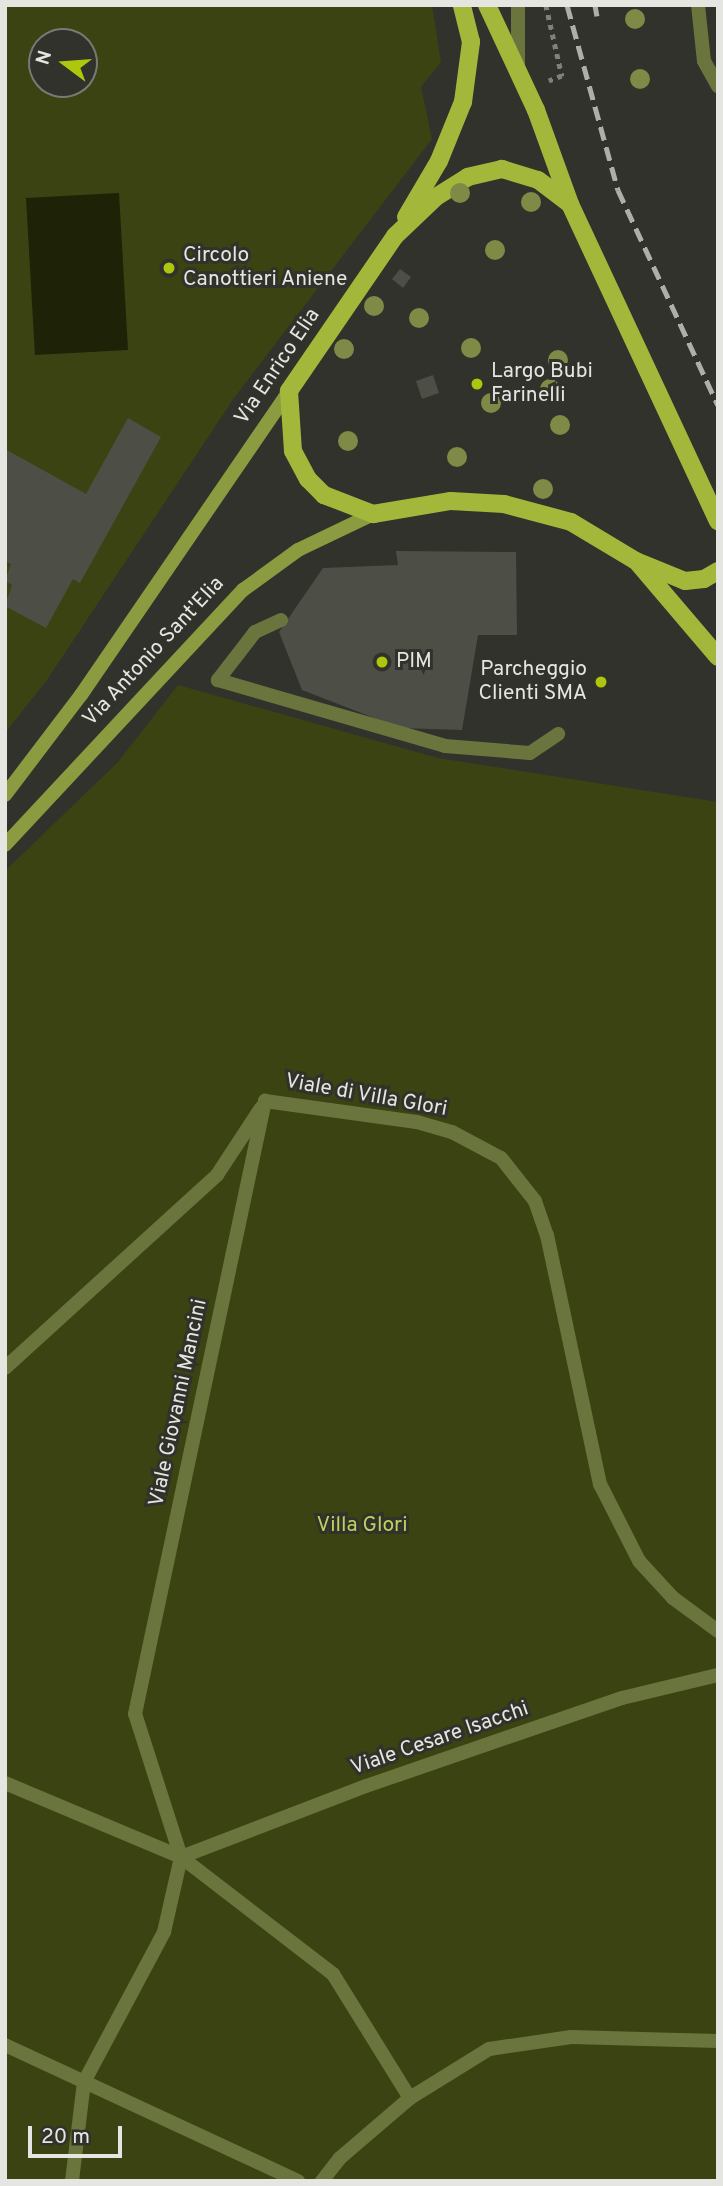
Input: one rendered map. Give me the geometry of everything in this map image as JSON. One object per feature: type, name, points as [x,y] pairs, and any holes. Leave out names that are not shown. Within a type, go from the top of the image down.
[{"type":"main road","points":[[395,236],[439,161],[463,102],[471,42],[462,5]]},
{"type":"main road","points":[[487,5],[518,70],[570,204],[718,521]]},
{"type":"main road","name":"Via Enrico Elia","points":[[5,795],[81,695],[395,236],[446,190],[490,170],[530,176],[570,204]]},
{"type":"main road","points":[[289,391],[289,435],[308,479],[324,495],[373,514]]},
{"type":"main road","name":"Via Antonio Sant'Elia","points":[[5,845],[243,590],[298,550],[373,514],[451,501],[504,504],[571,522],[636,561],[685,581],[704,579],[718,571]]},
{"type":"main road","name":"Via Antonio Sant'Elia","points":[[636,561],[718,657]]},
{"type":"street","points":[[518,5],[518,70]]},
{"type":"street","points":[[698,5],[704,61],[718,86]]},
{"type":"street","points":[[281,620],[255,632],[218,680],[445,746],[530,753],[558,734]]},
{"type":"street","name":"Viale di Villa Glori","points":[[5,1368],[217,1175],[265,1101],[417,1122],[452,1132],[501,1158],[535,1201],[547,1235],[600,1483],[639,1561],[673,1598],[718,1630]]},
{"type":"street","name":"Viale Giovanni Mancini","points":[[181,1857],[135,1714],[265,1101]]},
{"type":"street","name":"Viale Cesare Isacchi","points":[[181,1857],[366,1786],[622,1698],[718,1675]]},
{"type":"street","points":[[5,1783],[181,1857],[333,1974],[410,2098]]},
{"type":"street","points":[[72,2181],[84,2082],[164,1932],[181,1857]]},
{"type":"street","points":[[322,2181],[340,2158],[410,2098],[489,2049],[571,2037],[718,2041]]},
{"type":"street","points":[[5,2045],[298,2181]]},
{"type":"path","points":[[546,5],[562,76],[547,82]]},
{"type":"green space","name":"Circolo Canottieri Aniene","points":[[5,5],[432,5],[441,62],[421,87],[432,139],[234,398],[47,680],[5,733]]},
{"type":"green space","name":"Villa Glori","points":[[178,685],[438,758],[718,802],[718,2181],[5,2181],[5,871],[118,762]]},
{"type":"shaded area","points":[[119,193],[128,350],[35,355],[26,198]]},
{"type":"building","points":[[400,269],[411,277],[403,288],[392,279]]},
{"type":"building","points":[[433,375],[439,393],[422,399],[416,381]]},
{"type":"building","points":[[128,418],[161,437],[80,583],[73,579],[46,628],[5,606],[12,585],[5,581],[11,564],[5,561],[5,449],[86,494]]},
{"type":"building","name":"PIM","points":[[396,551],[516,552],[517,635],[478,635],[462,730],[400,728],[302,690],[279,632],[323,568],[398,565]]},
{"type":"railway","points":[[567,5],[618,190],[718,405]]},
{"type":"railway","points":[[595,5],[597,16]]},
{"type":"place","name":"Circolo Canottieri Aniene","points":[[169,268]]},
{"type":"place","name":"Largo Bubi Farinelli","points":[[477,384]]},
{"type":"place","name":"PIM","points":[[382,662]]},
{"type":"place","name":"Parcheggio Clienti SMA","points":[[601,682]]}]
